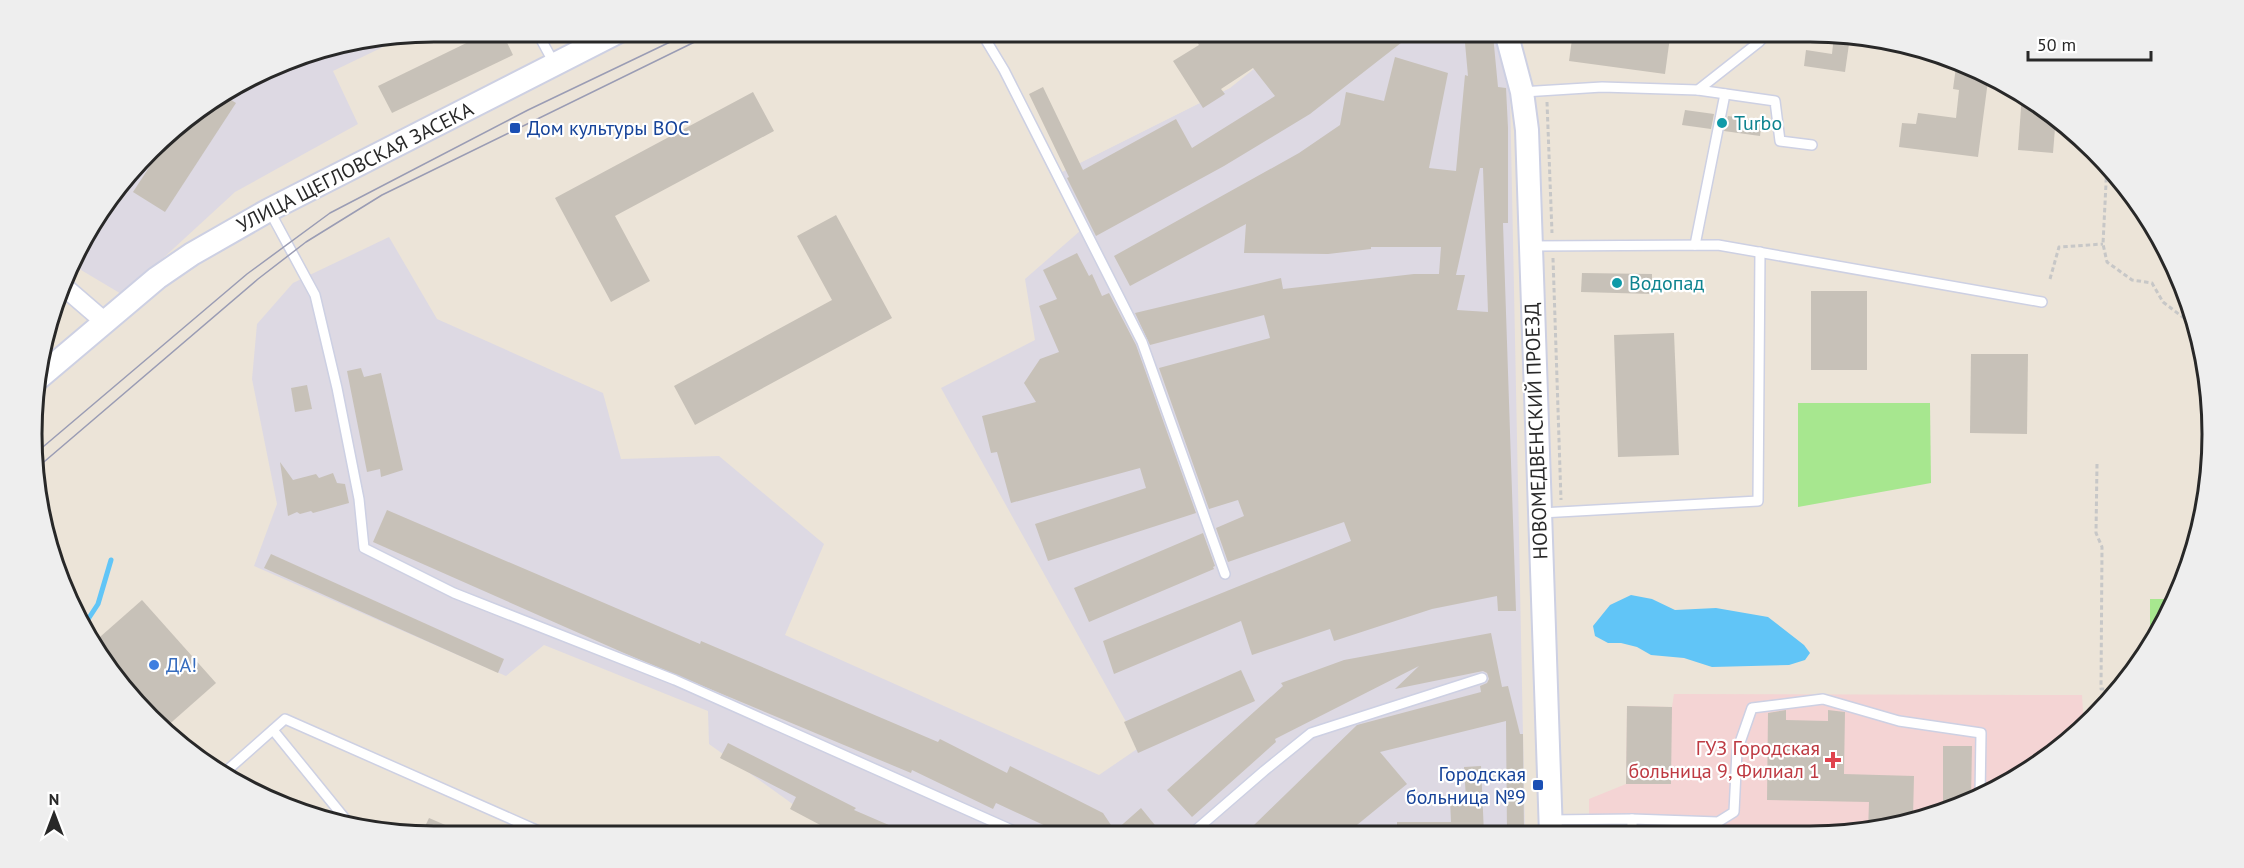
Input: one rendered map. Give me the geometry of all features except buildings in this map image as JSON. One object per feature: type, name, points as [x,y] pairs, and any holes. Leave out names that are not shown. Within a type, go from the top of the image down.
[{"type":"street","name":"УЛИЦА ЩЕГЛОВСКАЯ ЗАСЕКА","points":[[48,370],[157,278],[192,254],[269,210],[599,42]]},
{"type":"street","name":"НОВОМЕДВЕНСКИЙ ПРОЕЗД","points":[[1509,42],[1522,92],[1527,130],[1551,826]]},
{"type":"street","points":[[69,291],[105,322]]},
{"type":"lane","points":[[542,42],[555,65]]},
{"type":"lane","points":[[987,42],[1004,70],[1142,342],[1225,574]]},
{"type":"lane","points":[[1698,90],[1759,42]]},
{"type":"lane","points":[[1522,92],[1602,87],[1698,90],[1775,101],[1780,141],[1812,145]]},
{"type":"lane","points":[[1695,245],[1725,94]]},
{"type":"lane","points":[[269,210],[315,295],[357,488],[364,548],[454,593],[675,681],[1003,826]]},
{"type":"lane","points":[[1531,246],[1718,245],[2042,302]]},
{"type":"lane","points":[[1539,513],[1758,501],[1760,252]]},
{"type":"lane","points":[[1200,826],[1311,733],[1482,678]]},
{"type":"lane","points":[[1561,826],[1632,819],[1718,822],[1734,812],[1737,751],[1752,708],[1823,699],[1899,721],[1981,733],[1980,787]]},
{"type":"lane","points":[[230,768],[285,719],[527,826]]},
{"type":"lane","points":[[273,730],[342,815]]},
{"type":"lane","points":[[1632,819],[1632,826]]},
{"type":"path","points":[[2106,178],[2103,244],[2107,262],[2132,280],[2152,283],[2163,302],[2184,318]]},
{"type":"path","points":[[2050,279],[2059,247],[2103,244]]},
{"type":"path","points":[[2097,464],[2096,533],[2102,547],[2101,689],[2108,689]]},
{"type":"shaded area","points":[[1288,42],[1497,42],[1510,92],[1525,826],[823,826],[709,744],[708,711],[544,645],[506,676],[254,566],[277,504],[252,379],[257,324],[293,283],[389,237],[437,319],[603,393],[621,459],[719,456],[824,544],[785,635],[1099,775],[1140,747],[941,388],[1035,340],[1025,279],[1080,231],[1056,175],[1230,88]]},
{"type":"shaded area","points":[[388,45],[333,71],[358,124],[235,192],[123,295],[79,269],[108,216],[123,195],[176,139],[216,108],[261,82],[333,55]]},
{"type":"shaded area","name":"ГУЗ Городская больница 9, Филиал 1","points":[[1674,694],[2082,695],[2083,715],[2049,745],[2006,773],[1960,796],[1911,813],[1861,823],[1836,825],[1589,826],[1589,799],[1626,784],[1627,706],[1672,707]]},
{"type":"green space","points":[[1798,403],[1930,403],[1931,483],[1798,507]]},
{"type":"green space","points":[[2150,599],[2165,599],[2162,607],[2150,628]]},
{"type":"water","points":[[1631,595],[1652,599],[1675,610],[1716,608],[1768,617],[1804,645],[1810,653],[1805,660],[1789,665],[1712,667],[1684,658],[1651,655],[1637,647],[1608,643],[1595,636],[1593,626],[1610,605]]},
{"type":"waterway","points":[[89,619],[98,604],[111,560]]},
{"type":"tram line","points":[[43,447],[247,274],[330,213],[528,110],[670,42]]},
{"type":"tram line","points":[[43,463],[258,279],[306,242],[382,195],[695,42]]},
{"type":"place","name":"Turbo","points":[[1722,123]]},
{"type":"place","name":"Дом культуры ВОС","points":[[515,128]]},
{"type":"place","name":"Водопад","points":[[1617,283]]},
{"type":"place","name":"ДА!","points":[[154,665]]},
{"type":"place","name":"ГУЗ Городская больница 9, Филиал 1","points":[[1833,760]]},
{"type":"place","name":"Городская больница №9","points":[[1538,785]]}]
